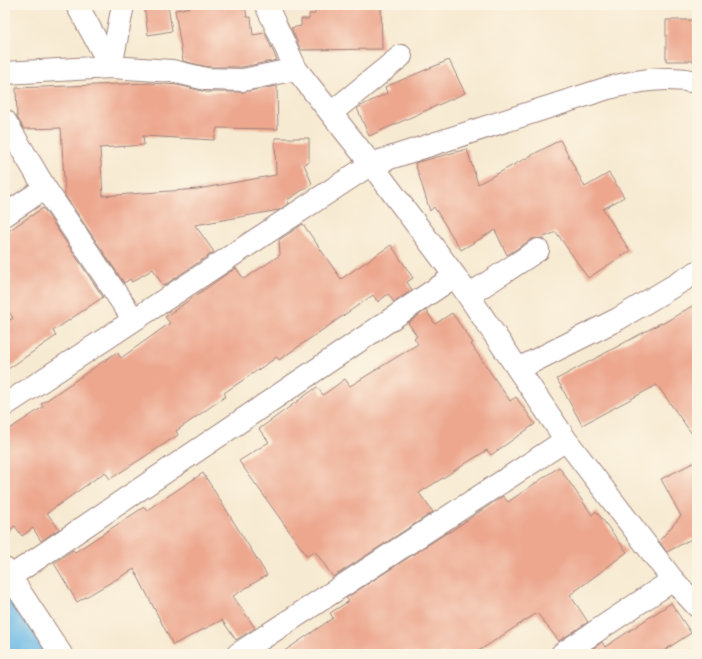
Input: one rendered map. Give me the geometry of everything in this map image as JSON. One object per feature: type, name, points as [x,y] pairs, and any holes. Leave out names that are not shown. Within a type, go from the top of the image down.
[{"type":"street","points":[[77,5],[111,67]]},
{"type":"street","points":[[111,67],[123,5]]},
{"type":"street","points":[[266,5],[296,69],[371,164],[456,276],[566,440],[673,580],[697,605]]},
{"type":"street","points":[[331,113],[401,56]]},
{"type":"street","points":[[5,73],[111,67],[172,71],[206,80],[243,80],[296,69]]},
{"type":"street","points":[[5,405],[371,164],[608,88],[646,79],[689,80],[697,82]]},
{"type":"street","points":[[5,121],[45,188],[134,320]]},
{"type":"street","points":[[5,215],[45,188]]},
{"type":"street","points":[[469,296],[538,250]]},
{"type":"street","points":[[518,369],[618,319],[697,272]]},
{"type":"street","points":[[61,654],[8,573],[456,276]]},
{"type":"street","points":[[238,654],[566,440]]},
{"type":"street","points":[[562,654],[673,580]]},
{"type":"building","points":[[144,5],[168,5],[172,31],[148,35]]},
{"type":"building","points":[[204,5],[245,5],[247,17],[251,17],[253,35],[265,33],[277,60],[242,67],[208,67],[183,61],[175,10]]},
{"type":"building","points":[[315,5],[381,5],[382,49],[301,50],[291,28],[301,26],[301,19],[309,19],[309,14],[315,14]]},
{"type":"building","points":[[666,20],[694,20],[694,61],[666,61]]},
{"type":"building","points":[[449,60],[465,93],[369,136],[357,108],[387,93],[385,87]]},
{"type":"building","points":[[149,83],[178,85],[206,92],[243,92],[277,86],[278,129],[217,128],[214,140],[143,136],[144,145],[100,148],[103,196],[198,189],[276,175],[275,138],[309,138],[309,162],[304,164],[312,184],[287,200],[289,203],[279,210],[195,225],[214,252],[163,286],[153,269],[132,282],[130,279],[124,283],[65,195],[61,128],[24,129],[17,117],[16,88]]},
{"type":"building","points":[[560,140],[585,187],[609,173],[624,197],[603,209],[630,251],[588,278],[556,232],[542,238],[532,239],[507,255],[495,230],[461,250],[434,207],[430,211],[415,163],[467,149],[478,184]]},
{"type":"building","points":[[43,208],[103,297],[53,331],[56,336],[5,371],[5,323],[13,318],[5,306],[5,233]]},
{"type":"building","points":[[303,224],[341,279],[391,245],[413,278],[407,282],[412,290],[394,302],[388,294],[378,302],[373,295],[279,360],[277,357],[224,393],[226,396],[176,431],[178,435],[110,479],[105,472],[47,513],[59,529],[41,541],[33,528],[22,536],[15,526],[5,534],[5,432],[43,407],[41,404],[117,352],[121,358],[170,323],[165,317],[228,273],[236,268],[244,279],[280,255],[279,240]]},
{"type":"building","points":[[697,303],[697,441],[657,385],[582,425],[557,379],[661,323],[662,324]]},
{"type":"building","points":[[426,310],[435,324],[452,313],[510,401],[516,397],[535,424],[491,455],[487,450],[419,493],[433,512],[333,577],[315,551],[307,556],[239,461],[269,442],[259,429],[317,387],[323,395],[345,379],[350,386],[418,344],[414,338],[417,336],[408,323]]},
{"type":"building","points":[[697,461],[697,546],[693,538],[667,552],[659,541],[681,516],[661,479]]},
{"type":"building","points":[[559,467],[592,515],[596,511],[627,552],[570,595],[588,622],[559,641],[537,613],[474,654],[280,654],[333,618],[330,613],[349,601],[346,598],[503,496],[508,502]]},
{"type":"building","points":[[203,473],[267,575],[233,596],[255,628],[236,640],[222,620],[173,645],[134,569],[77,602],[54,563],[73,550],[75,552],[144,507],[147,510]]},
{"type":"building","points":[[671,603],[691,633],[659,654],[585,654],[602,642],[605,647]]},
{"type":"waterway","points":[[5,624],[25,654]]}]
